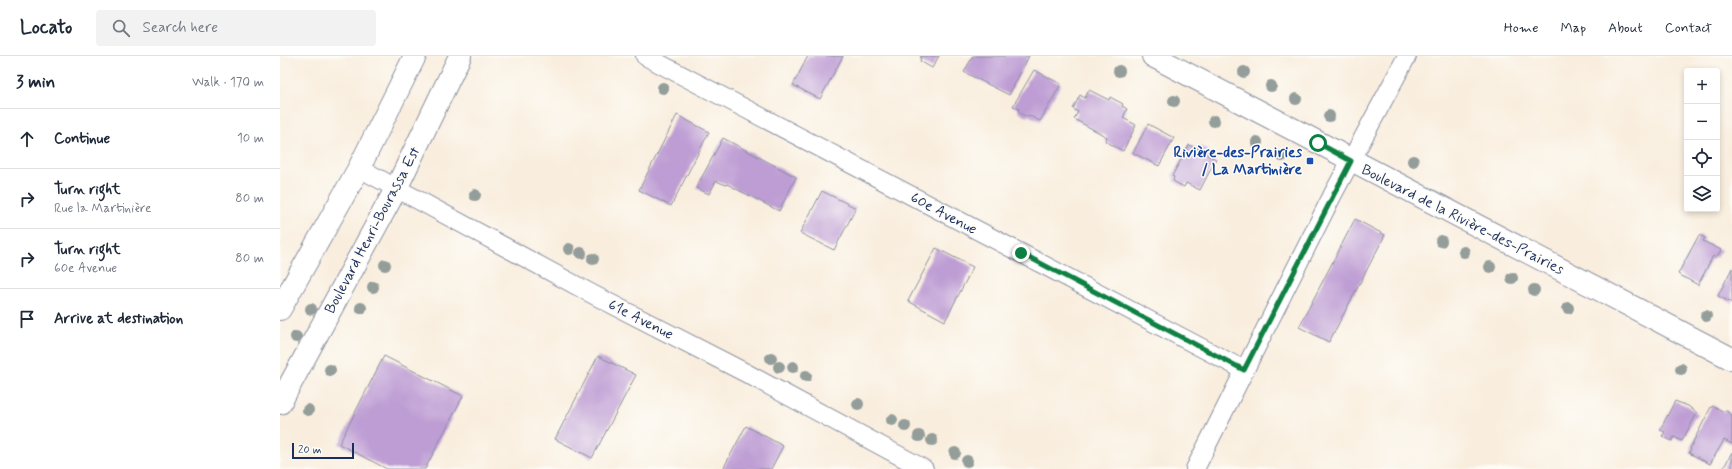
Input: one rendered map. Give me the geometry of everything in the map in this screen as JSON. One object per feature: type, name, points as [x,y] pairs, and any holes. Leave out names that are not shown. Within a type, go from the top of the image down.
[{"type":"main road","points":[[280,310],[359,168],[414,56]]},
{"type":"main road","name":"Boulevard Henri-Bourassa Est","points":[[280,403],[396,189],[460,56]]},
{"type":"main road","name":"Boulevard de la Rivière-des-Prairies","points":[[1153,56],[1351,161],[1732,359]]},
{"type":"street","name":"60e Avenue","points":[[645,56],[1244,370]]},
{"type":"street","points":[[1195,469],[1351,161],[1407,56]]},
{"type":"street","name":"61e Avenue","points":[[359,168],[592,294],[746,373],[924,469]]},
{"type":"building","points":[[808,56],[843,56],[820,99],[793,85]]},
{"type":"building","points":[[921,56],[939,56],[932,68],[920,61]]},
{"type":"building","points":[[973,56],[1029,56],[1009,95],[964,72]]},
{"type":"building","points":[[1034,70],[1061,84],[1040,121],[1028,115],[1027,117],[1018,112],[1019,109],[1013,106]]},
{"type":"building","points":[[1089,90],[1109,100],[1110,97],[1123,104],[1122,106],[1127,109],[1123,118],[1136,125],[1123,151],[1105,141],[1107,137],[1074,119],[1078,112],[1073,109],[1080,95],[1085,98]]},
{"type":"building","points":[[677,115],[709,132],[671,206],[639,190]]},
{"type":"building","points":[[1148,124],[1174,138],[1159,166],[1133,153]]},
{"type":"building","points":[[723,138],[796,177],[779,211],[727,184],[726,185],[716,181],[709,194],[696,188]]},
{"type":"building","points":[[1189,145],[1198,149],[1200,146],[1209,151],[1207,155],[1216,159],[1200,190],[1186,183],[1184,187],[1173,181],[1174,177],[1172,176]]},
{"type":"building","points":[[822,191],[856,208],[834,250],[800,233]]},
{"type":"building","points":[[1355,219],[1385,235],[1329,342],[1299,327]]},
{"type":"building","points":[[1699,235],[1705,238],[1703,241],[1721,250],[1716,258],[1713,256],[1698,285],[1678,274]]},
{"type":"building","points":[[936,248],[973,267],[945,321],[908,301]]},
{"type":"building","points":[[1732,268],[1732,303],[1718,296]]},
{"type":"building","points":[[384,356],[463,396],[425,469],[387,469],[339,444]]},
{"type":"building","points":[[598,356],[636,375],[592,458],[555,439]]},
{"type":"building","points":[[1675,401],[1688,406],[1697,413],[1682,441],[1674,437],[1672,441],[1662,436],[1665,432],[1660,430]]},
{"type":"building","points":[[1714,406],[1724,412],[1725,410],[1732,415],[1732,444],[1724,440],[1710,464],[1689,453],[1690,448],[1711,407]]},
{"type":"building","points":[[746,426],[783,446],[771,469],[723,469]]},
{"type":"building","points":[[1732,452],[1732,469],[1723,469]]},
{"type":"place","name":"Rivière-des-Prairies / La Martinière","points":[[1310,161]]},
{"type":"route","points":[[1021,253],[1244,370],[1351,161],[1318,143]]}]
